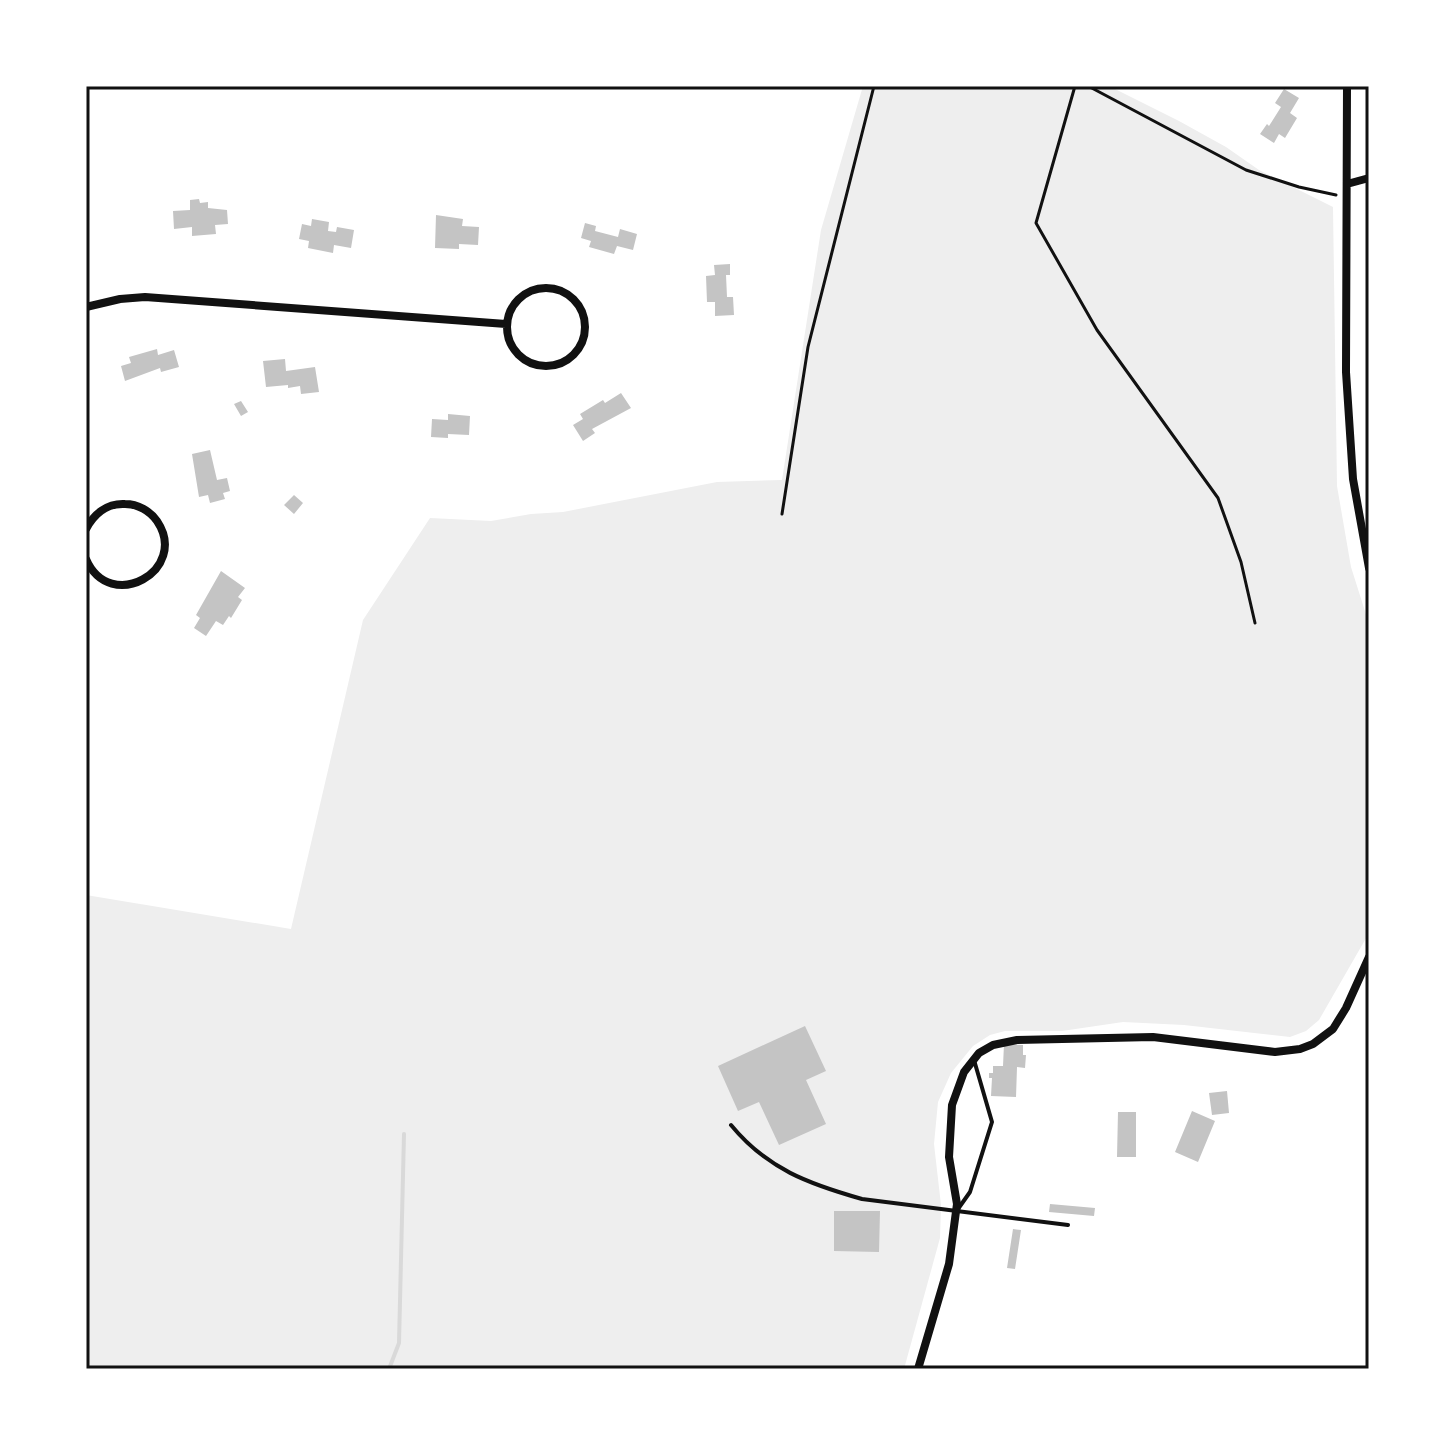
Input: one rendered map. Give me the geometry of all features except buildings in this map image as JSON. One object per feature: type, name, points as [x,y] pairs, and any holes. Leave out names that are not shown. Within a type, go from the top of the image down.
[{"type":"street","points":[[1347,86],[1348,423],[1353,479],[1369,568]]},
{"type":"street","points":[[1347,184],[1369,178]]},
{"type":"street","points":[[545,288],[562,291],[575,301],[583,316],[584,332],[579,347],[568,359],[554,366],[537,366],[523,359],[512,347],[506,324],[511,308],[522,296],[545,288]]},
{"type":"street","points":[[86,307],[145,297],[506,324]]},
{"type":"street","points":[[86,529],[95,515],[118,504],[132,504],[154,517],[165,540],[164,553],[151,576],[139,583],[126,586],[111,584],[99,578],[86,559]]},
{"type":"street","points":[[86,506],[95,515]]},
{"type":"street","points":[[918,1369],[949,1264],[957,1204],[949,1157],[952,1105],[964,1072],[979,1053],[993,1045],[1017,1040],[1153,1037],[1275,1052],[1300,1049],[1313,1044],[1333,1029],[1369,957]]},
{"type":"lane","points":[[956,1211],[970,1192],[992,1122],[974,1059]]},
{"type":"lane","points":[[731,1125],[766,1161],[829,1190],[862,1199],[1068,1225]]},
{"type":"path","points":[[782,514],[808,347],[874,86]]},
{"type":"path","points":[[1075,86],[1036,223],[1097,330],[1218,498],[1241,562],[1255,623]]},
{"type":"path","points":[[1088,86],[1246,170],[1299,187],[1347,197]]},
{"type":"shaded area","points":[[863,86],[1109,86],[1226,147],[1259,170],[1333,207],[1337,486],[1351,567],[1369,624],[1369,933],[1319,1020],[1306,1031],[1290,1037],[1184,1025],[1123,1022],[1062,1031],[1005,1031],[990,1035],[973,1046],[951,1073],[938,1102],[934,1144],[941,1205],[940,1238],[904,1369],[86,1369],[86,895],[291,929],[363,620],[430,518],[491,521],[563,512],[717,482],[782,480],[821,230]]},
{"type":"waterway","points":[[389,1369],[399,1343],[404,1134]]}]
